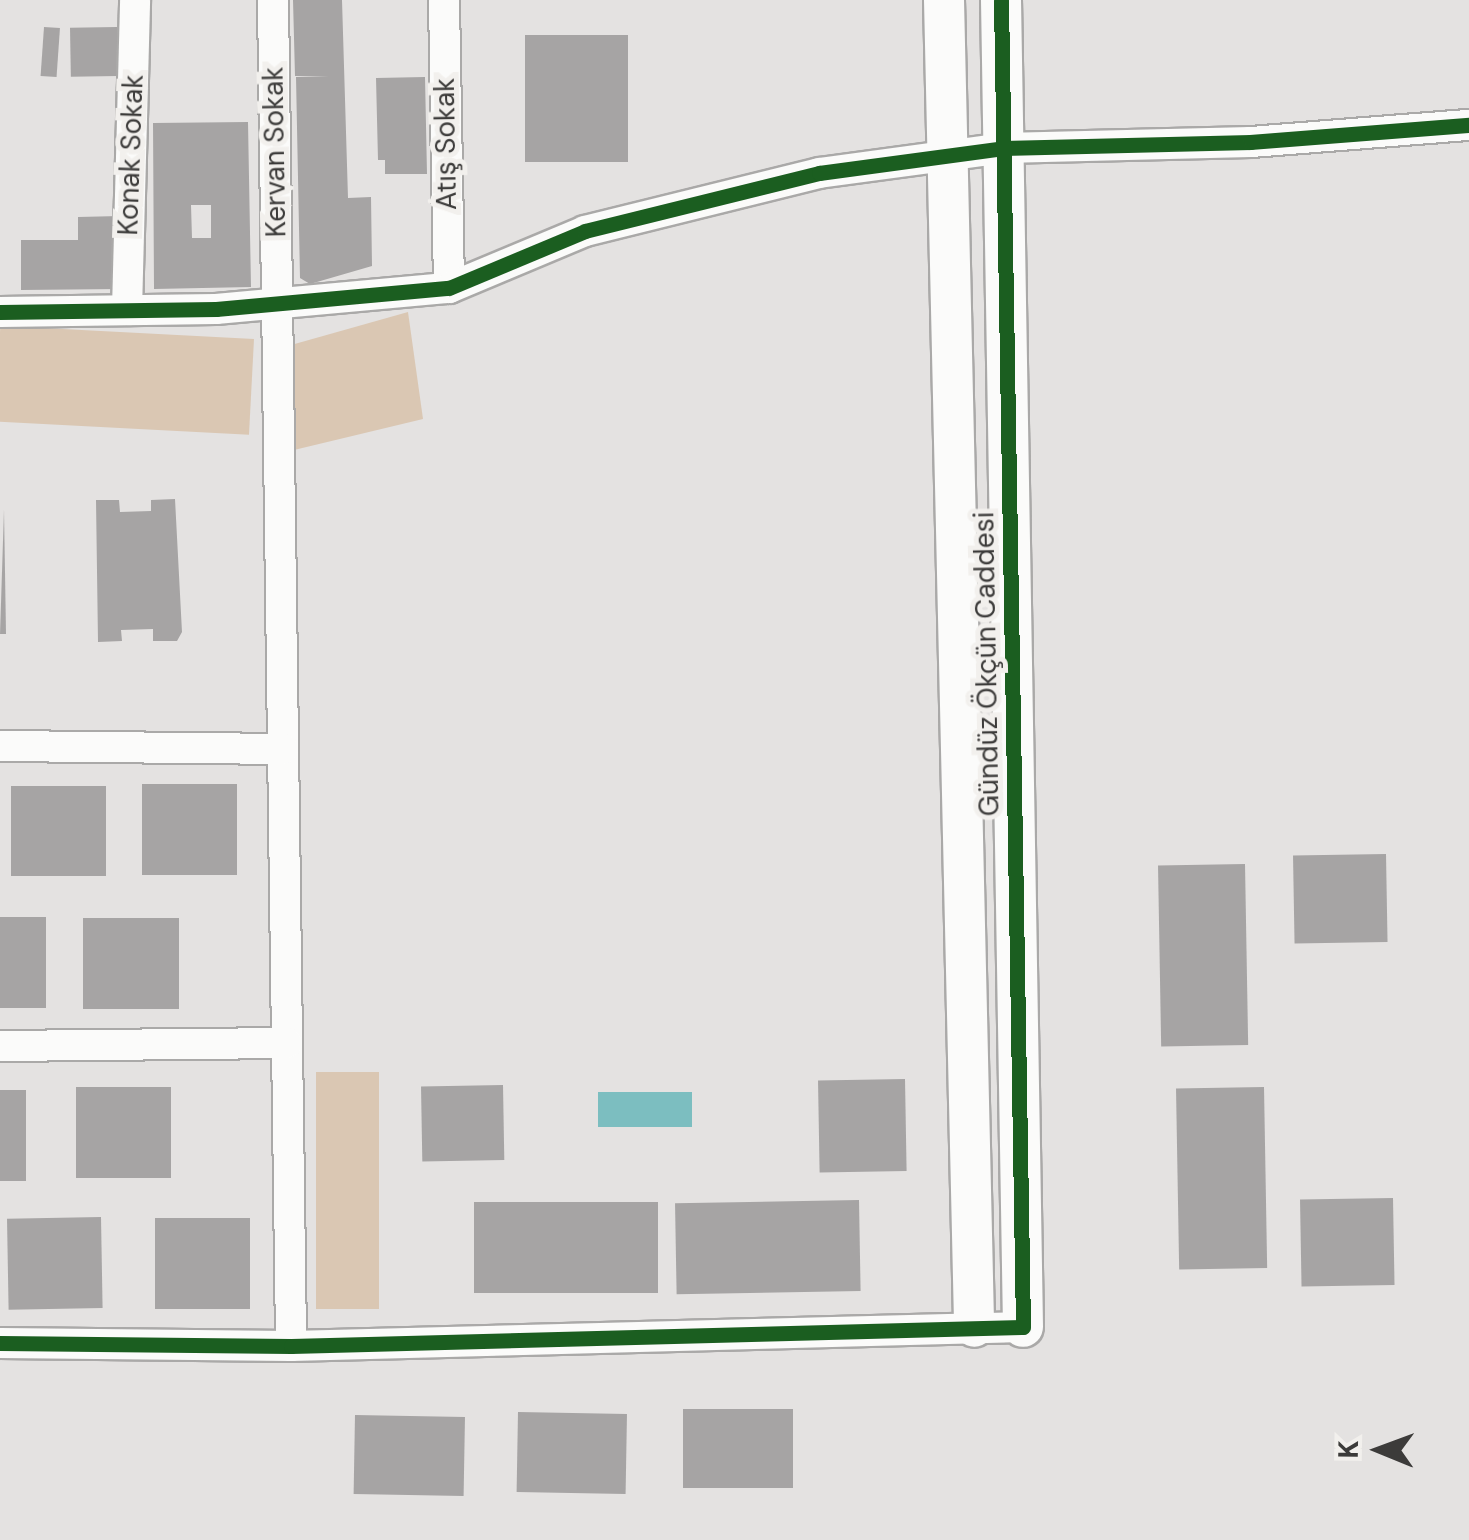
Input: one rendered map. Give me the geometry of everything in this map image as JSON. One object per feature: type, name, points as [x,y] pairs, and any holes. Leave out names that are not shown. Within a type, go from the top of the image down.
[{"type":"street","name":"Konak Sokak","points":[[126,310],[135,0]]},
{"type":"street","name":"Kervan Sokak","points":[[273,0],[291,1346]]},
{"type":"street","name":"Atış Sokak","points":[[444,0],[450,288]]},
{"type":"street","name":"Gündüz Ökçün Caddesi","points":[[944,0],[974,1327]]},
{"type":"street","name":"Gündüz Ökçün Caddesi","points":[[1001,0],[1024,1327]]},
{"type":"street","points":[[0,312],[278,305],[450,288],[585,231],[819,172],[1003,148],[1251,142],[1469,125]]},
{"type":"street","points":[[0,746],[284,749]]},
{"type":"street","points":[[0,1046],[287,1043]]},
{"type":"street","points":[[0,1343],[291,1346],[1024,1327]]},
{"type":"shaded area","points":[[408,312],[423,419],[294,450],[284,347]]},
{"type":"shaded area","points":[[0,326],[254,339],[249,435],[0,422]]},
{"type":"shaded area","points":[[316,1072],[379,1072],[379,1309],[316,1309]]},
{"type":"water","points":[[598,1092],[692,1092],[692,1127],[598,1127]]},
{"type":"building","points":[[293,0],[342,0],[348,198],[371,197],[372,266],[310,284],[300,278],[296,77],[329,76],[295,76]]},
{"type":"building","points":[[44,27],[60,28],[57,77],[41,76]]},
{"type":"building","points":[[117,27],[118,76],[71,77],[70,28]]},
{"type":"building","points":[[525,35],[628,35],[628,162],[525,162]]},
{"type":"building","points":[[425,77],[427,174],[385,174],[385,160],[378,160],[376,78]]},
{"type":"building","points":[[248,122],[251,287],[154,289],[153,123]],"holes":[[[191,205],[211,205],[211,238],[192,238]]]},
{"type":"building","points":[[120,216],[120,289],[21,290],[21,240],[78,240],[78,217]]},
{"type":"building","points":[[175,499],[182,632],[177,641],[153,641],[153,629],[121,630],[122,641],[98,642],[96,500],[119,500],[120,512],[151,511],[151,500]]},
{"type":"building","points":[[4,510],[6,634],[0,634]]},
{"type":"building","points":[[142,784],[237,784],[237,875],[142,875]]},
{"type":"building","points":[[11,786],[106,786],[106,876],[11,876]]},
{"type":"building","points":[[1386,854],[1388,942],[1295,944],[1293,856]]},
{"type":"building","points":[[1245,864],[1248,1045],[1161,1046],[1158,866]]},
{"type":"building","points":[[0,917],[46,917],[46,1008],[0,1008]]},
{"type":"building","points":[[83,918],[179,918],[179,1009],[83,1009]]},
{"type":"building","points":[[905,1079],[907,1171],[820,1173],[818,1081]]},
{"type":"building","points":[[503,1085],[504,1160],[422,1161],[421,1086]]},
{"type":"building","points":[[76,1087],[171,1087],[171,1178],[76,1178]]},
{"type":"building","points":[[1264,1087],[1267,1268],[1179,1270],[1176,1089]]},
{"type":"building","points":[[0,1090],[26,1090],[26,1181],[0,1181]]},
{"type":"building","points":[[1393,1198],[1395,1285],[1302,1287],[1300,1200]]},
{"type":"building","points":[[859,1200],[861,1291],[677,1294],[675,1203]]},
{"type":"building","points":[[474,1202],[658,1202],[658,1293],[474,1293]]},
{"type":"building","points":[[101,1217],[103,1308],[9,1310],[7,1219]]},
{"type":"building","points":[[155,1218],[250,1218],[250,1309],[155,1309]]},
{"type":"building","points":[[683,1409],[793,1409],[793,1488],[683,1488]]},
{"type":"building","points":[[518,1412],[627,1414],[626,1494],[517,1492]]},
{"type":"building","points":[[355,1415],[465,1417],[464,1496],[354,1494]]},
{"type":"cycle path","points":[[0,1343],[291,1346],[1023,1327],[1001,0]]},
{"type":"cycle path","points":[[0,312],[216,309],[449,288],[585,231],[819,173],[1003,148],[1251,142],[1469,125]]}]
